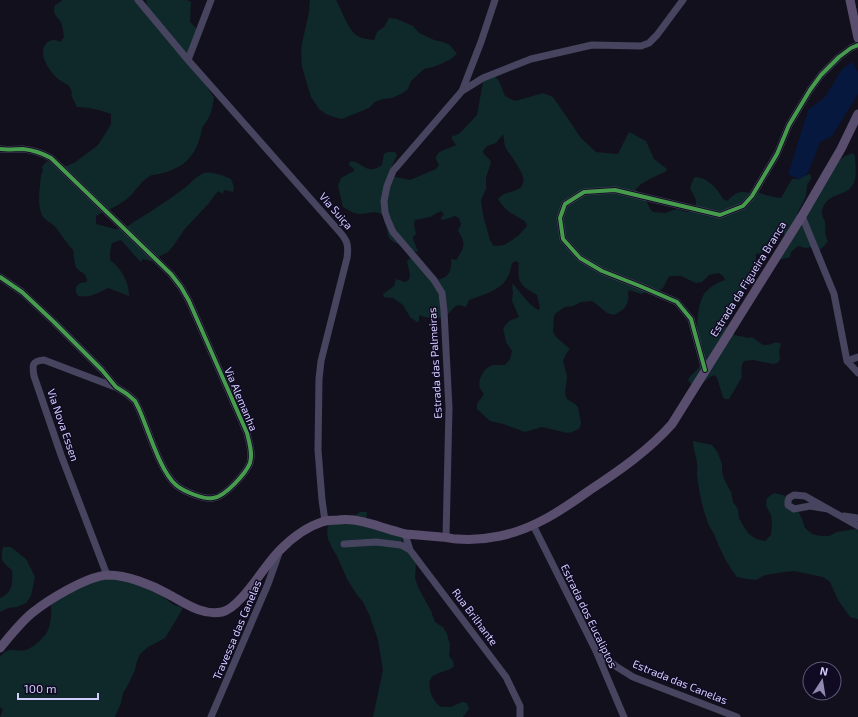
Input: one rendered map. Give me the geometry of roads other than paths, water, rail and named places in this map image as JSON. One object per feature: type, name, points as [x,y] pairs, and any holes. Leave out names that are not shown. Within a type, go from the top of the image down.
[{"type":"main road","points":[[850,0],[858,38]]},
{"type":"main road","name":"Estrada da Figueira Branca","points":[[0,648],[32,613],[46,603],[83,582],[107,575],[119,576],[144,583],[199,610],[211,613],[227,611],[240,600],[280,550],[302,531],[325,521],[344,519],[361,521],[405,534],[455,539],[486,538],[515,532],[533,525],[556,513],[613,475],[650,446],[672,424],[802,216],[841,149],[858,114]]},
{"type":"street","name":"Via Suiça","points":[[138,0],[188,60],[346,240],[348,250],[347,258],[320,361],[318,450],[325,521]]},
{"type":"street","points":[[188,60],[211,0]]},
{"type":"street","name":"Estrada das Palmeiras","points":[[446,537],[449,408],[442,293],[434,280],[393,232],[385,212],[384,201],[387,186],[393,171],[462,91],[495,0]]},
{"type":"street","points":[[462,91],[483,78],[532,60],[592,45],[641,46],[649,42],[657,35],[683,0]]},
{"type":"street","points":[[706,370],[691,319],[677,302],[602,271],[580,258],[563,239],[560,218],[565,204],[584,192],[615,190],[720,215],[743,206],[756,190],[777,154],[789,125],[810,90],[839,57],[851,48],[858,45]]},
{"type":"street","name":"Via Alemanha","points":[[0,149],[24,149],[41,152],[51,158],[171,274],[181,287],[189,301],[247,433],[251,452],[250,462],[244,473],[226,492],[214,498],[204,498],[177,486],[168,476],[160,460],[135,401],[116,387],[102,370],[22,292],[0,278]]},
{"type":"street","points":[[802,216],[834,294],[847,361],[858,373]]},
{"type":"street","points":[[847,361],[858,357]]},
{"type":"street","name":"Via Nova Essen","points":[[107,575],[61,455],[32,367],[34,363],[44,360],[116,387]]},
{"type":"street","points":[[828,509],[810,506],[794,509],[788,505],[788,501],[789,498],[794,495],[805,496],[838,514],[858,526]]},
{"type":"street","points":[[838,514],[858,518]]},
{"type":"street","name":"Estrada dos Eucaliptos","points":[[533,525],[596,651],[624,717]]},
{"type":"street","name":"Rua Brilhante","points":[[405,534],[410,550],[506,677],[520,706],[520,717]]},
{"type":"street","points":[[344,544],[376,542],[401,545],[410,550]]},
{"type":"street","name":"Travessa das Canelas","points":[[211,717],[268,584],[280,550]]},
{"type":"street","name":"Estrada das Canelas","points":[[596,651],[633,677],[737,717]]},
{"type":"water","points":[[853,62],[858,72],[858,94],[832,136],[820,142],[808,173],[799,180],[794,176],[788,175],[808,110],[825,97],[843,68]]}]
